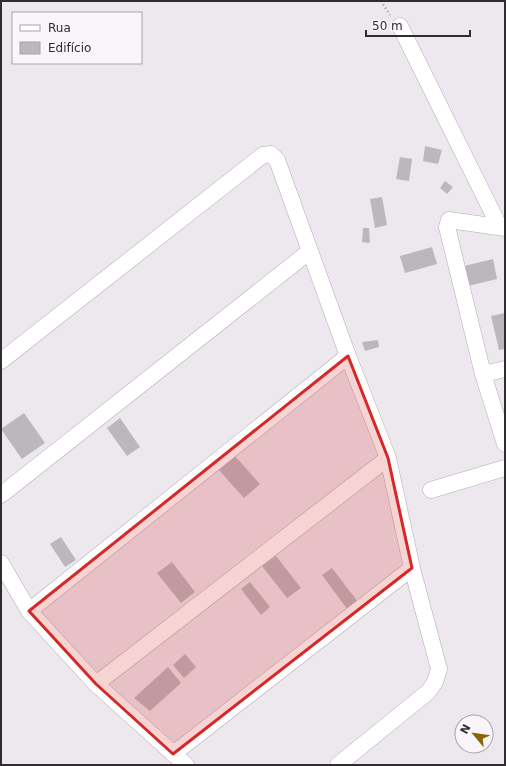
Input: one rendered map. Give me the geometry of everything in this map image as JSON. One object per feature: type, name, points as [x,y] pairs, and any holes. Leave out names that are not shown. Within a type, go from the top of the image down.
[{"type":"street","points":[[400,26],[502,227]]},
{"type":"street","points":[[1,361],[263,155],[271,154],[277,160],[348,356],[388,458],[412,568],[439,669],[435,682],[428,692],[338,765]]},
{"type":"street","points":[[502,227],[453,220],[449,220],[447,223],[483,374],[505,444]]},
{"type":"street","points":[[1,495],[310,251]]},
{"type":"street","points":[[29,611],[348,356]]},
{"type":"street","points":[[483,374],[505,369]]},
{"type":"street","points":[[96,684],[388,458]]},
{"type":"street","points":[[431,490],[505,468]]},
{"type":"street","points":[[1,563],[29,611],[96,684],[186,765]]},
{"type":"street","points":[[173,754],[412,568]]},
{"type":"highlighted area","points":[[348,356],[388,458],[412,568],[173,754],[96,684],[29,611]]},
{"type":"building","points":[[425,146],[442,150],[438,164],[423,161]]},
{"type":"building","points":[[400,157],[412,159],[409,181],[396,179]]},
{"type":"building","points":[[445,181],[453,187],[447,194],[440,188]]},
{"type":"building","points":[[382,197],[387,225],[375,228],[370,199]]},
{"type":"building","points":[[363,228],[369,228],[370,243],[362,242]]},
{"type":"building","points":[[432,247],[437,264],[405,273],[400,256]]},
{"type":"building","points":[[493,259],[497,279],[464,287],[460,267]]},
{"type":"building","points":[[505,313],[505,349],[499,350],[491,316]]},
{"type":"building","points":[[378,340],[379,347],[365,351],[362,342]]},
{"type":"building","points":[[24,413],[45,443],[22,459],[1,429]]},
{"type":"building","points":[[120,418],[140,447],[127,456],[107,428]]},
{"type":"building","points":[[234,455],[260,484],[244,498],[218,469]]},
{"type":"building","points":[[61,537],[76,560],[65,567],[50,544]]},
{"type":"building","points":[[276,556],[301,588],[287,598],[262,566]]},
{"type":"building","points":[[172,562],[195,592],[181,603],[157,573]]},
{"type":"building","points":[[332,568],[358,602],[348,610],[322,575]]},
{"type":"building","points":[[250,582],[270,607],[261,615],[241,589]]},
{"type":"building","points":[[185,654],[196,667],[184,678],[173,665]]},
{"type":"building","points":[[168,667],[181,683],[150,711],[134,698]]}]
